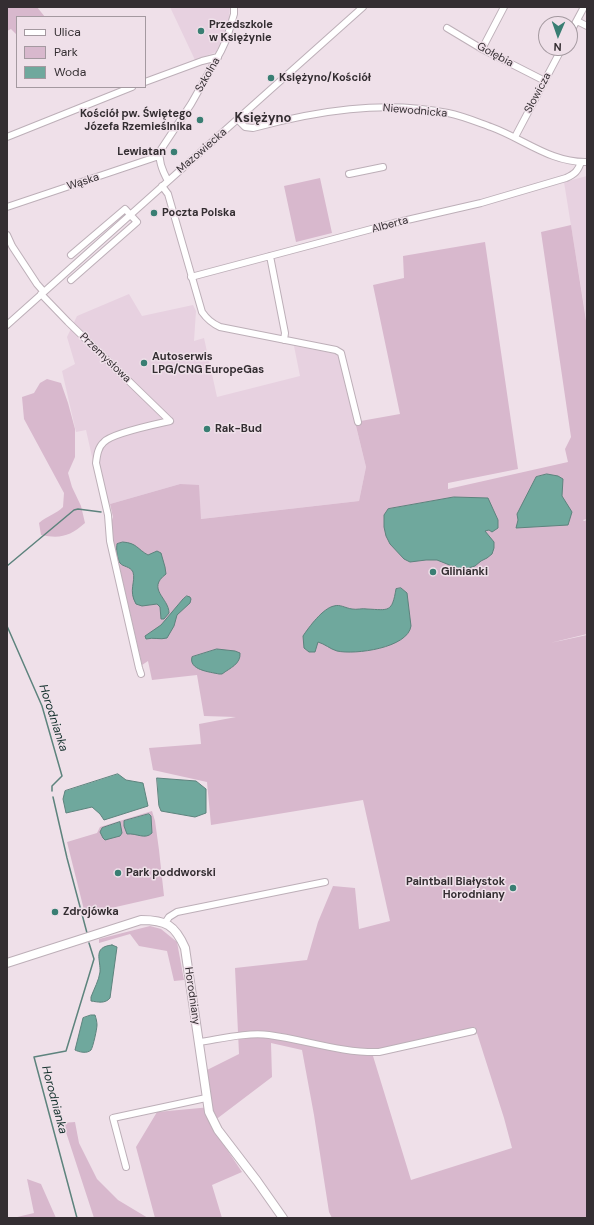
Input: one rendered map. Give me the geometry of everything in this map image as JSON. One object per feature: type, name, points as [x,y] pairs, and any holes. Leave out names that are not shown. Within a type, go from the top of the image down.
[{"type":"street","name":"Szkolna","points":[[159,156],[163,146],[191,104],[218,56],[227,38],[234,14],[234,7]]},
{"type":"street","name":"Mazowiecka","points":[[7,325],[363,7]]},
{"type":"street","points":[[482,49],[504,7]]},
{"type":"street","points":[[578,19],[584,7]]},
{"type":"street","points":[[578,22],[587,26]]},
{"type":"street","name":"Gołębia","points":[[447,28],[482,49],[545,81]]},
{"type":"street","points":[[146,82],[218,56]]},
{"type":"street","name":"Słowicza","points":[[514,137],[558,56]]},
{"type":"street","points":[[7,137],[130,88]]},
{"type":"street","name":"Niewodnicka","points":[[238,120],[245,127],[253,128],[344,110],[383,107],[448,113],[493,128],[554,157],[584,162]]},
{"type":"street","points":[[159,156],[164,174],[168,181]]},
{"type":"street","name":"Wąska","points":[[7,207],[159,156]]},
{"type":"street","name":"Alberta","points":[[191,277],[394,223],[481,203],[566,178],[574,174],[584,162]]},
{"type":"street","points":[[349,174],[383,166]]},
{"type":"street","points":[[162,186],[168,194],[191,277],[202,312],[207,319],[220,327],[341,352],[358,422]]},
{"type":"street","points":[[71,255],[125,208],[132,214],[137,222],[71,280]]},
{"type":"street","name":"Przemysłowa","points":[[7,235],[12,246],[43,293],[68,322],[170,421],[112,437],[104,442],[97,456],[96,463],[108,515],[107,526],[110,541],[138,668],[141,674]]},
{"type":"street","points":[[270,256],[285,333],[284,340]]},
{"type":"street","points":[[7,963],[141,920],[154,920],[165,923],[169,917],[177,912],[324,882]]},
{"type":"street","name":"Horodniany","points":[[165,923],[175,930],[185,948],[209,1112],[218,1130],[257,1180],[282,1218]]},
{"type":"street","points":[[199,1042],[249,1035],[268,1035],[336,1049],[379,1052],[474,1031]]},
{"type":"street","points":[[126,1167],[113,1118],[206,1098]]},
{"type":"shaded area","points":[[170,7],[230,7],[229,20],[216,52],[195,60]]},
{"type":"shaded area","points":[[587,176],[587,325],[564,182]]},
{"type":"shaded area","points":[[129,294],[142,316],[193,305],[196,311],[194,341],[204,338],[217,397],[300,376],[294,346],[338,354],[366,467],[359,501],[201,519],[180,484],[103,506],[86,430],[76,432],[62,371],[75,364],[67,337],[77,316]]},
{"type":"green space","points":[[7,7],[37,7],[44,16],[16,16],[16,34],[11,29],[7,31]]},
{"type":"green space","points":[[320,178],[332,233],[296,242],[284,186]]},
{"type":"green space","points":[[571,225],[587,327],[587,519],[583,520],[587,520],[587,634],[550,643],[587,635],[587,1218],[332,1218],[329,1212],[302,1050],[271,1043],[272,1077],[210,1124],[242,1172],[212,1185],[222,1218],[155,1218],[136,1147],[157,1112],[211,1107],[207,1070],[239,1054],[235,968],[307,960],[318,922],[333,886],[355,888],[359,929],[390,921],[363,800],[211,825],[207,782],[153,770],[149,748],[201,744],[199,724],[236,717],[204,716],[197,675],[152,680],[148,661],[142,665],[110,526],[113,517],[110,504],[180,484],[199,485],[201,519],[359,501],[366,467],[355,422],[400,414],[373,285],[404,278],[403,256],[485,242],[518,469],[448,483],[448,489],[568,462],[565,449],[571,437],[541,232]],"holes":[[[475,1027],[512,1148],[411,1180],[373,1056],[374,1051]]]},
{"type":"green space","points":[[47,379],[61,383],[75,429],[75,457],[68,473],[72,487],[81,506],[85,523],[70,534],[54,537],[41,535],[39,523],[63,507],[64,493],[24,419],[22,397],[34,393],[40,383]]},
{"type":"green space","name":"Park poddworski","points":[[152,811],[155,821],[164,896],[85,914],[67,842],[97,833],[100,827]]},
{"type":"green space","points":[[150,926],[161,929],[177,942],[184,980],[174,981],[167,951],[139,946],[130,934],[99,943],[99,939]]},
{"type":"green space","points":[[75,1122],[79,1143],[97,1179],[118,1200],[148,1218],[94,1218],[63,1123]]},
{"type":"green space","points":[[27,1179],[41,1184],[56,1218],[13,1218],[34,1213]]},
{"type":"water","points":[[547,474],[558,476],[563,479],[562,496],[572,512],[568,525],[516,528],[518,520],[517,514],[536,477]]},
{"type":"water","points":[[454,497],[488,498],[498,520],[498,528],[492,532],[489,530],[485,531],[494,542],[492,554],[475,566],[462,570],[437,560],[410,562],[404,559],[390,544],[386,536],[384,515],[388,509]]},
{"type":"water","points":[[123,542],[134,545],[148,555],[157,551],[161,553],[166,574],[160,579],[158,589],[166,603],[169,613],[164,619],[161,619],[160,607],[157,604],[142,606],[136,604],[132,590],[134,579],[133,572],[120,563],[117,556],[117,544]]},
{"type":"water","points":[[401,588],[407,593],[411,626],[408,634],[401,640],[380,648],[356,652],[337,651],[318,642],[315,652],[309,652],[304,648],[303,636],[325,610],[338,605],[349,609],[385,609],[391,606],[395,597],[396,589]]},
{"type":"water","points":[[187,596],[191,599],[190,603],[177,615],[174,626],[167,638],[146,639],[145,636],[161,625]]},
{"type":"water","points":[[217,649],[240,653],[239,660],[222,674],[201,670],[193,665],[192,657]]},
{"type":"water","points":[[118,774],[126,780],[143,783],[148,806],[104,820],[92,807],[66,813],[63,799],[65,791]]},
{"type":"water","points":[[157,778],[196,781],[206,789],[206,813],[195,817],[161,811],[159,806]]},
{"type":"water","points":[[149,814],[151,816],[152,833],[147,836],[127,834],[124,821]]},
{"type":"water","points":[[120,822],[122,833],[120,836],[105,840],[100,832],[102,828]]},
{"type":"water","points":[[112,945],[117,947],[110,998],[104,1002],[91,1001],[100,972],[100,951],[106,946]]},
{"type":"water","points":[[95,1015],[97,1025],[92,1048],[87,1052],[77,1051],[75,1050],[83,1018]]},
{"type":"waterway","points":[[7,566],[74,510],[78,509],[101,512]]},
{"type":"waterway","name":"Horodnianka","points":[[7,626],[42,706],[62,776],[52,786],[52,791]]},
{"type":"waterway","name":"Horodnianka","points":[[53,797],[67,858],[87,933]]},
{"type":"waterway","name":"Horodnianka","points":[[77,1218],[34,1057],[66,1051],[94,959],[89,943]]},
{"type":"place","name":"Przedszkole w Księżynie","points":[[201,31]]},
{"type":"place","name":"Księżyno/Kościół","points":[[271,78]]},
{"type":"place","name":"Kościół pw. Świętego Józefa Rzemieślnika","points":[[200,120]]},
{"type":"place","name":"Lewiatan","points":[[174,152]]},
{"type":"place","name":"Poczta Polska","points":[[154,213]]},
{"type":"place","name":"Autoserwis LPG/CNG EuropeGas","points":[[144,363]]},
{"type":"place","name":"Rak-Bud","points":[[207,429]]},
{"type":"place","name":"Glinianki","points":[[433,572]]},
{"type":"place","name":"Park poddworski","points":[[118,873]]},
{"type":"place","name":"Paintball Białystok Horodniany","points":[[513,888]]},
{"type":"place","name":"Zdrojówka","points":[[55,912]]},
{"type":"district","name":"Księżyno","points":[[263,119]]}]
